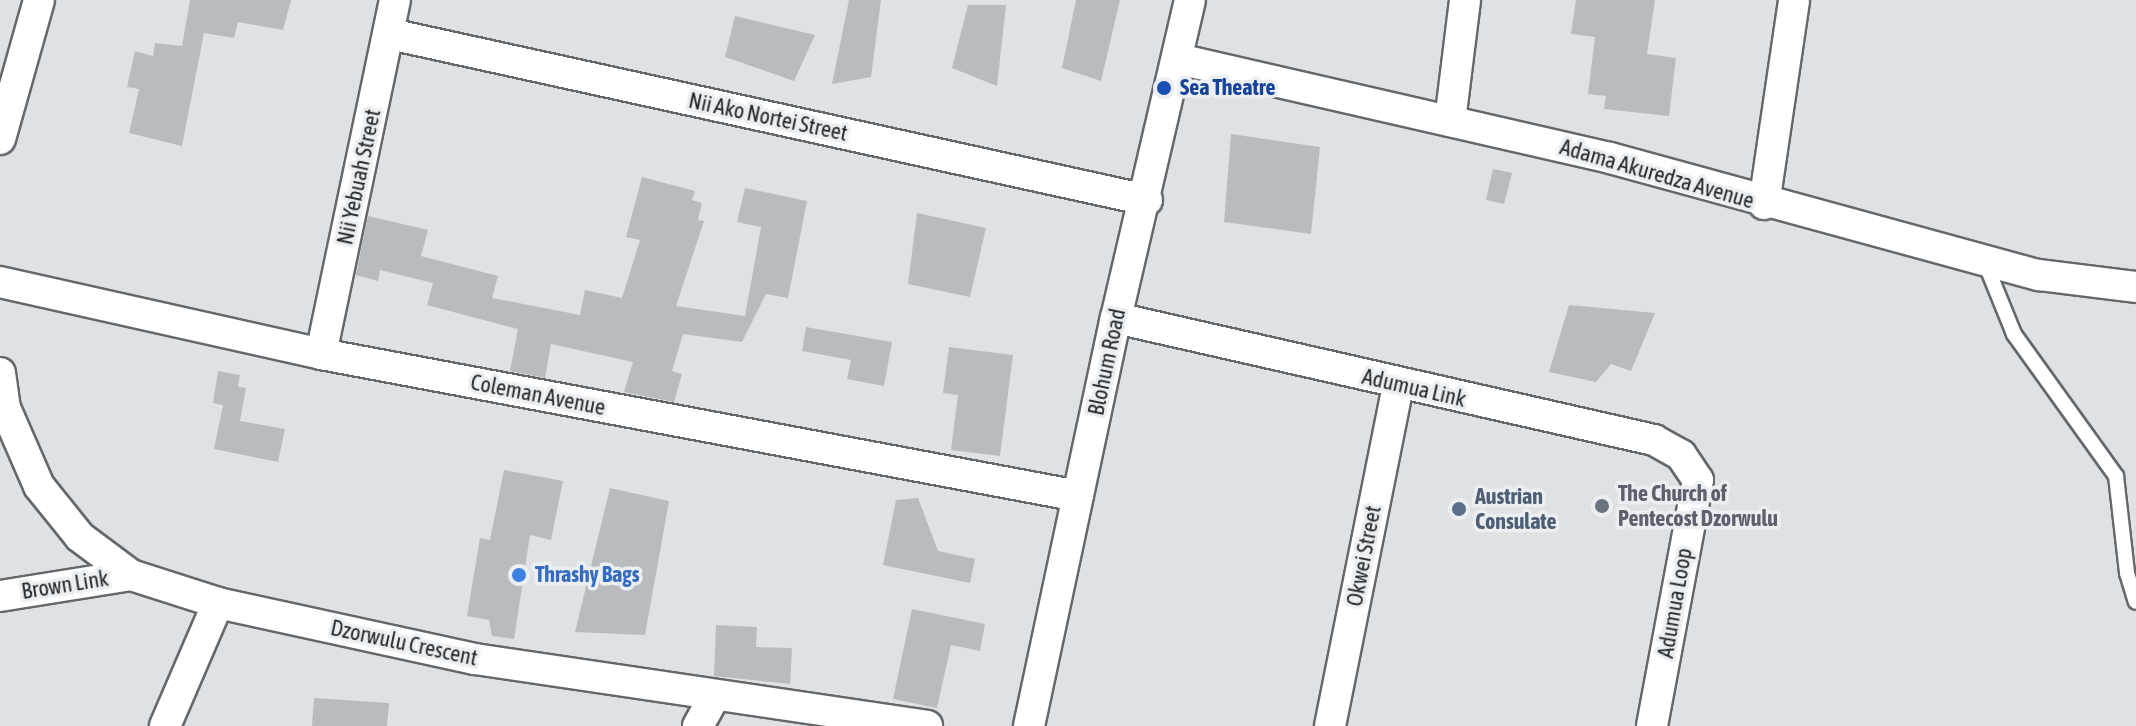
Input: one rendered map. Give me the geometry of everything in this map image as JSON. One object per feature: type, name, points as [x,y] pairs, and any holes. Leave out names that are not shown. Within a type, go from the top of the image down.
[{"type":"street","points":[[0,139],[39,0]]},
{"type":"street","name":"Nii Yebuah Street","points":[[321,354],[395,0]]},
{"type":"street","name":"Blohum Road","points":[[1029,726],[1116,318],[1147,200],[1190,0]]},
{"type":"street","points":[[1450,121],[1465,0]]},
{"type":"street","points":[[1764,204],[1794,0]]},
{"type":"street","name":"Nii Ako Nortei Street","points":[[390,34],[1147,200]]},
{"type":"street","name":"Adama Akuredza Avenue","points":[[1178,59],[1610,158],[1764,204],[2039,275],[2136,287]]},
{"type":"street","name":"Coleman Avenue","points":[[0,282],[321,354],[1078,496]]},
{"type":"street","name":"Adumua Link","points":[[1116,318],[1398,386],[1654,440],[1681,455],[1698,480]]},
{"type":"street","name":"Dzorwulu Crescent","points":[[0,373],[5,408],[39,486],[80,537],[131,575],[218,603],[475,659],[927,726]]},
{"type":"street","name":"Okwei Street","points":[[1330,726],[1398,386]]},
{"type":"street","name":"Adumua Loop","points":[[1652,726],[1698,480]]},
{"type":"street","name":"Brown Link","points":[[0,596],[131,575]]},
{"type":"street","points":[[165,726],[218,603]]},
{"type":"street","points":[[698,726],[715,695]]},
{"type":"lane","points":[[1984,259],[2014,334],[2116,476],[2127,573],[2136,602]]},
{"type":"building","points":[[190,0],[291,0],[283,30],[238,22],[234,38],[204,33],[182,146],[129,133],[139,89],[127,87],[135,51],[153,56],[155,43],[182,46]]},
{"type":"building","points":[[849,0],[881,0],[871,77],[832,84]]},
{"type":"building","points":[[1076,0],[1120,0],[1101,81],[1062,68]]},
{"type":"building","points":[[1576,0],[1655,0],[1647,54],[1676,58],[1669,116],[1604,109],[1606,96],[1588,94],[1595,37],[1571,34]]},
{"type":"building","points":[[968,5],[1006,5],[997,86],[952,68]]},
{"type":"building","points":[[735,16],[815,35],[794,81],[725,57]]},
{"type":"building","points":[[1231,134],[1320,147],[1311,234],[1224,222]]},
{"type":"building","points":[[1493,169],[1512,173],[1504,204],[1486,200]]},
{"type":"building","points":[[642,177],[695,191],[692,200],[702,203],[698,220],[704,221],[676,306],[745,316],[761,227],[737,222],[745,188],[807,201],[788,298],[766,294],[742,342],[683,334],[672,371],[682,374],[674,402],[624,392],[633,362],[551,344],[545,378],[510,371],[518,329],[427,305],[433,283],[380,270],[378,281],[356,275],[368,216],[428,230],[421,256],[498,276],[492,298],[580,315],[585,290],[622,298],[640,240],[626,237]]},
{"type":"building","points":[[917,213],[986,228],[970,297],[908,284]]},
{"type":"building","points":[[1569,305],[1655,313],[1631,371],[1611,364],[1596,382],[1549,372]]},
{"type":"building","points":[[806,327],[892,342],[884,386],[847,379],[851,360],[802,351]]},
{"type":"building","points":[[949,347],[1013,355],[1000,456],[951,450],[958,395],[943,393]]},
{"type":"building","points":[[218,371],[240,375],[238,387],[246,388],[240,421],[285,429],[278,462],[214,449],[223,405],[213,403]]},
{"type":"building","points":[[504,470],[563,481],[551,540],[530,535],[514,639],[492,636],[489,620],[467,616],[480,538],[490,540]]},
{"type":"building","points":[[610,488],[669,501],[645,635],[575,632]]},
{"type":"building","points":[[918,498],[938,551],[975,559],[970,583],[883,565],[896,500]]},
{"type":"building","points":[[912,609],[985,624],[980,651],[951,645],[937,708],[893,699]]},
{"type":"building","points":[[716,625],[757,627],[756,647],[792,648],[790,684],[714,676]]},
{"type":"building","points":[[314,698],[389,703],[387,726],[312,726]]},
{"type":"place","name":"Sea Theatre","points":[[1164,88]]},
{"type":"place","name":"The Church of Pentecost Dzorwulu","points":[[1602,506]]},
{"type":"place","name":"Austrian Consulate","points":[[1459,509]]},
{"type":"place","name":"Thrashy Bags","points":[[519,575]]}]
